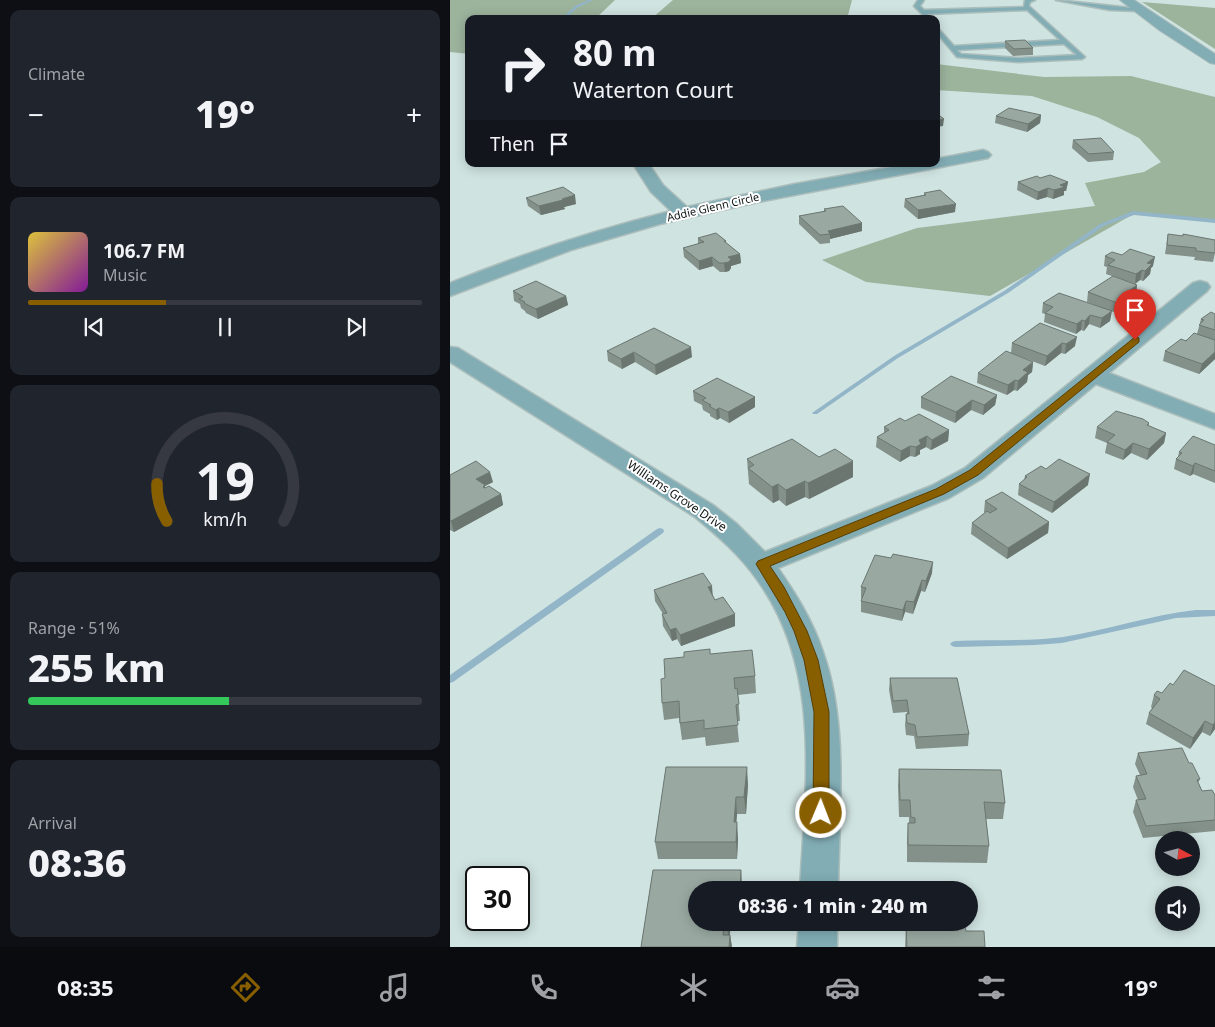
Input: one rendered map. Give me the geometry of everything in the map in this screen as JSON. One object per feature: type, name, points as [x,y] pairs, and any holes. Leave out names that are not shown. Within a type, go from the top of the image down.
[{"type":"street","points":[[1126,0],[1215,60]]},
{"type":"street","name":"Addie Glenn Circle","points":[[940,163],[984,155]]},
{"type":"street","points":[[643,167],[657,188],[683,213]]},
{"type":"street","name":"Addie Glenn Circle","points":[[450,290],[559,249],[683,213],[919,167]]},
{"type":"street","points":[[762,564],[924,499],[974,473],[1200,288]]},
{"type":"street","name":"Williams Grove Drive","points":[[450,353],[704,511],[735,536],[762,564],[778,587],[801,631],[811,660],[818,692],[822,730],[819,881]]},
{"type":"street","points":[[1093,375],[1215,422]]},
{"type":"street","points":[[817,947],[818,931]]},
{"type":"lane","points":[[921,0],[917,6],[925,15]]},
{"type":"lane","points":[[940,33],[959,56],[1011,60],[1082,57],[1029,8],[1026,3],[1032,0]]},
{"type":"lane","points":[[1059,0],[1104,7],[1138,9]]},
{"type":"lane","points":[[922,12],[1029,8]]},
{"type":"lane","points":[[952,48],[1066,42]]},
{"type":"green space","points":[[450,0],[615,0],[599,15],[465,15],[465,54],[450,52]]},
{"type":"green space","points":[[673,0],[852,0],[848,15],[656,15]]},
{"type":"green space","points":[[1142,2],[1215,8],[1215,49]]},
{"type":"green space","points":[[940,64],[1044,77],[1131,76],[1215,97],[1215,222],[1137,212],[990,296],[866,282],[822,260],[917,228],[1095,206],[1085,183],[1144,172],[1161,162],[1139,138],[1097,117],[1032,96],[940,90]]},
{"type":"building","points":[[1025,40],[1033,48],[1014,49],[1005,41]]},
{"type":"building","points":[[1009,108],[1041,115],[1028,124],[996,116]]},
{"type":"building","points":[[1101,138],[1114,152],[1089,154],[1073,140]]},
{"type":"building","points":[[1050,175],[1068,182],[1060,185],[1065,187],[1054,190],[1048,188],[1038,192],[1018,182],[1037,176],[1040,178]]},
{"type":"building","points":[[563,187],[575,195],[539,206],[526,198]]},
{"type":"building","points":[[940,190],[956,204],[918,210],[905,199],[926,195],[924,193]]},
{"type":"building","points":[[843,206],[862,223],[828,231],[830,234],[820,235],[799,216],[826,211],[824,209]]},
{"type":"building","points":[[716,233],[740,254],[728,257],[731,259],[729,262],[724,263],[719,263],[712,257],[699,261],[683,248],[704,242],[698,238]]},
{"type":"building","points":[[1168,234],[1183,236],[1183,234],[1215,240],[1215,253],[1196,251],[1196,248],[1167,245]]},
{"type":"building","points":[[1130,249],[1155,257],[1147,263],[1152,264],[1145,271],[1142,270],[1136,274],[1108,265],[1115,260],[1105,256],[1112,252],[1122,255]]},
{"type":"building","points":[[1113,276],[1137,285],[1129,291],[1133,293],[1120,304],[1088,292]]},
{"type":"building","points":[[536,281],[566,296],[536,309],[524,303],[519,299],[523,297],[513,291]]},
{"type":"building","points":[[1059,293],[1112,311],[1102,318],[1090,315],[1085,321],[1082,320],[1077,324],[1045,313],[1053,307],[1043,303]]},
{"type":"building","points":[[1211,312],[1215,314],[1215,330],[1199,325],[1204,320],[1201,319]]},
{"type":"building","points":[[1040,323],[1077,337],[1066,344],[1062,343],[1047,356],[1012,343]]},
{"type":"building","points":[[654,328],[691,347],[655,365],[634,352],[621,359],[607,351]]},
{"type":"building","points":[[1194,333],[1215,340],[1215,352],[1202,364],[1165,351],[1181,339],[1186,341]]},
{"type":"building","points":[[1006,351],[1033,362],[1023,370],[1028,372],[1018,381],[1015,380],[1008,385],[978,373]]},
{"type":"building","points":[[951,376],[997,395],[984,405],[972,400],[956,412],[921,397]]},
{"type":"building","points":[[717,378],[755,397],[728,412],[719,408],[716,410],[702,400],[706,398],[693,391]]},
{"type":"building","points":[[1116,411],[1143,419],[1149,423],[1147,425],[1166,433],[1149,449],[1133,443],[1125,450],[1107,442],[1115,435],[1097,427]]},
{"type":"building","points":[[919,414],[949,430],[932,440],[927,436],[919,440],[921,444],[916,447],[910,446],[901,451],[877,437],[889,430],[884,427],[900,418],[905,421]]},
{"type":"building","points":[[1193,436],[1215,445],[1215,471],[1195,463],[1193,466],[1176,459],[1182,453],[1179,452]]},
{"type":"building","points":[[792,439],[819,457],[835,449],[853,461],[808,483],[805,481],[786,490],[778,484],[772,487],[748,468],[754,465],[747,459]]},
{"type":"building","points":[[1059,459],[1090,474],[1054,502],[1019,484],[1027,477],[1025,476],[1041,466],[1046,469]]},
{"type":"building","points":[[476,461],[490,472],[476,479],[485,485],[483,487],[489,486],[501,494],[450,521],[450,475]]},
{"type":"building","points":[[1002,492],[1049,522],[1008,548],[972,523],[987,511],[990,513],[997,509],[985,501]]},
{"type":"building","points":[[893,554],[933,562],[926,581],[922,580],[914,602],[906,601],[903,610],[861,601],[866,588],[861,587],[875,555],[891,558]]},
{"type":"building","points":[[703,573],[712,586],[708,587],[715,600],[723,597],[735,614],[680,635],[676,628],[670,630],[662,614],[667,613],[654,590]]},
{"type":"building","points":[[710,649],[710,654],[752,650],[755,676],[734,678],[739,704],[736,705],[738,725],[704,729],[704,720],[680,723],[679,701],[662,703],[661,679],[665,678],[664,659],[684,657],[684,652]]},
{"type":"building","points":[[1184,670],[1215,686],[1215,722],[1213,725],[1205,721],[1193,738],[1149,713],[1160,699],[1154,695],[1157,691],[1162,693],[1170,683],[1173,685]]},
{"type":"building","points":[[890,678],[957,678],[969,734],[917,737],[915,725],[907,723],[906,714],[909,714],[907,700],[893,701]]},
{"type":"building","points":[[1182,748],[1200,779],[1197,780],[1202,791],[1212,790],[1215,795],[1215,820],[1146,826],[1136,800],[1146,799],[1136,776],[1147,774],[1138,753]]},
{"type":"building","points":[[666,767],[747,767],[744,797],[736,797],[734,822],[737,822],[736,842],[655,842]]},
{"type":"building","points":[[899,769],[1001,770],[1005,803],[984,802],[989,846],[908,845],[908,823],[915,823],[915,818],[911,817],[910,800],[900,800]]},
{"type":"building","points":[[653,870],[741,870],[740,881],[688,881],[688,931],[723,931],[723,935],[730,935],[729,947],[641,947]]},
{"type":"building","points":[[906,931],[984,931],[985,947],[907,947]]},
{"type":"waterway","points":[[567,15],[576,7],[591,0]]},
{"type":"waterway","points":[[815,413],[896,357],[1006,292],[1102,225],[1133,213],[1215,221]]},
{"type":"waterway","points":[[450,680],[660,531]]},
{"type":"waterway","points":[[955,644],[1062,640],[1176,615],[1215,613]]},
{"type":"route","points":[[821,813],[821,712],[811,660],[801,631],[778,587],[762,564],[940,492],[974,473],[1135,340]]}]
